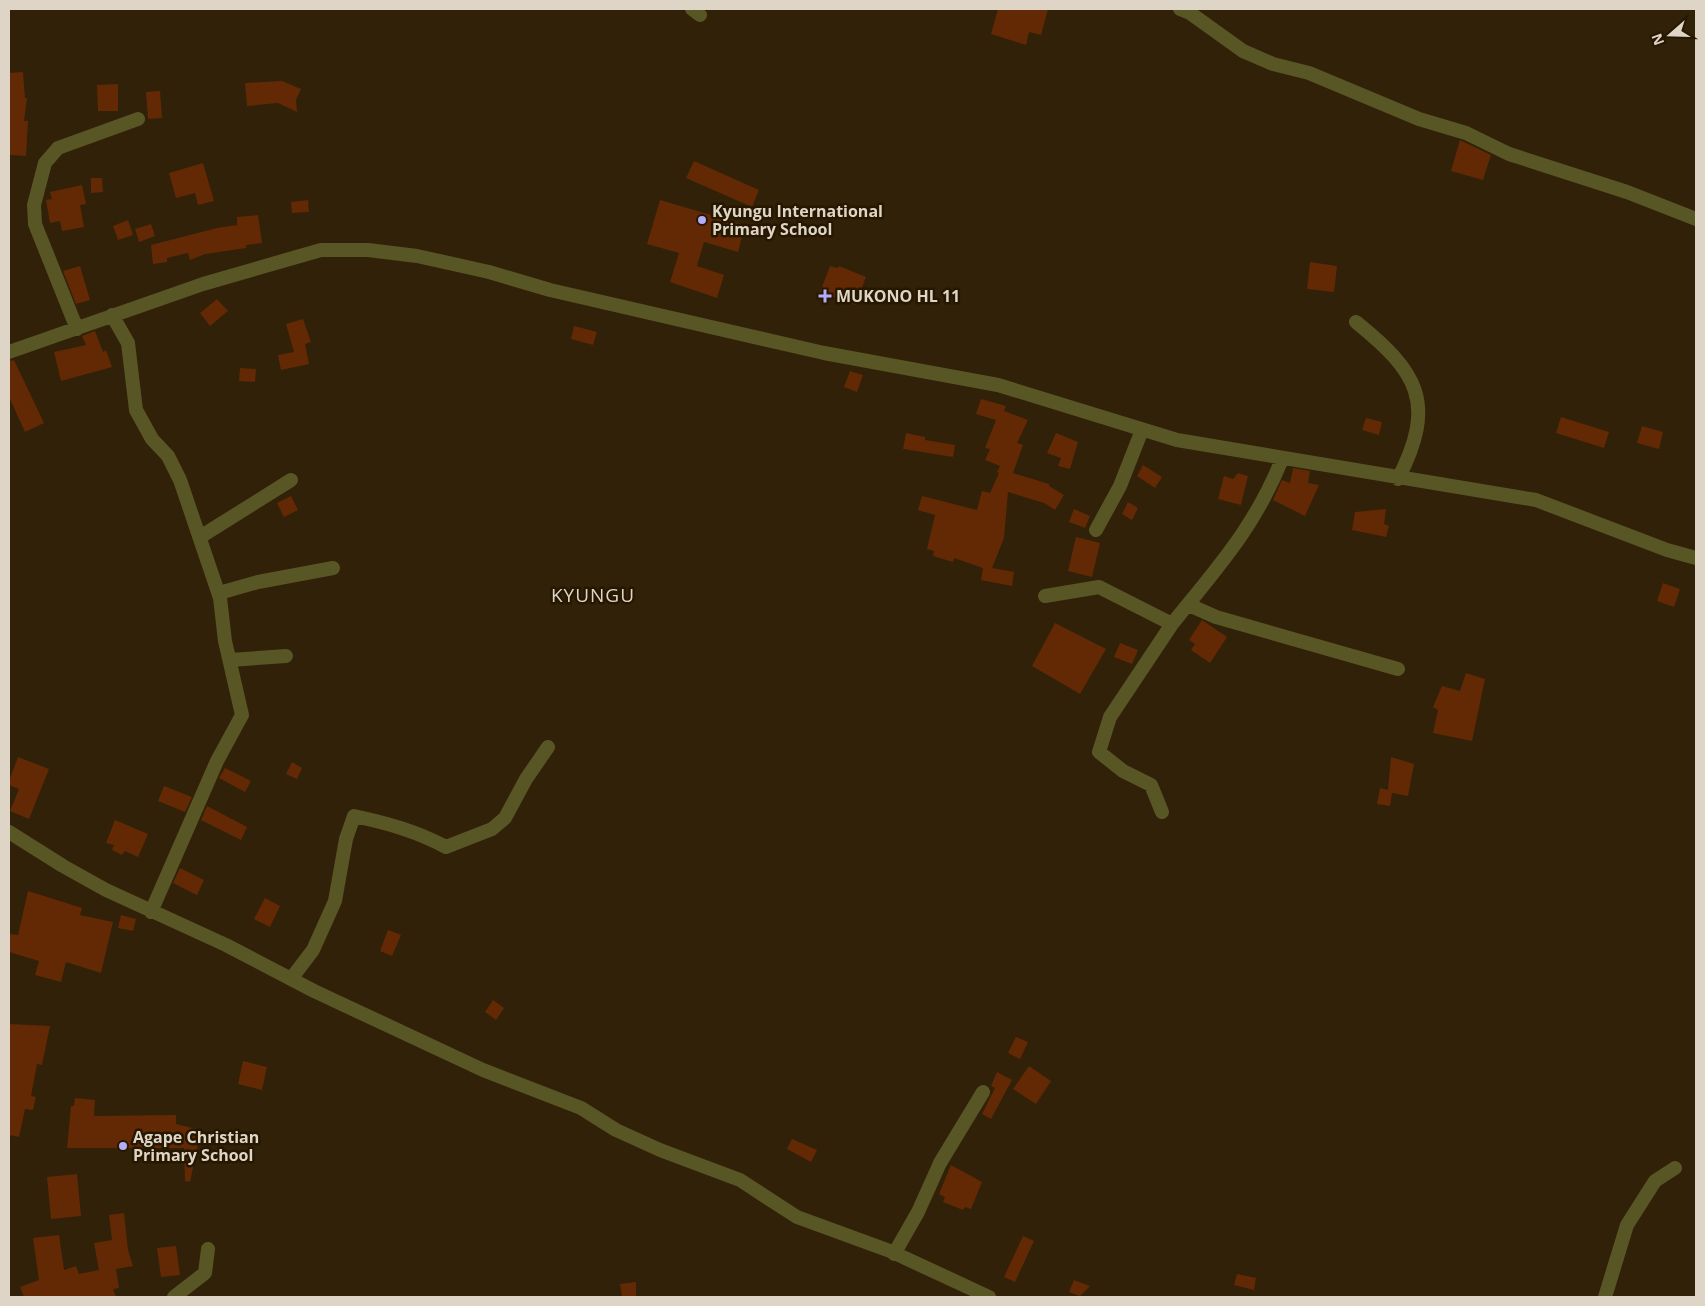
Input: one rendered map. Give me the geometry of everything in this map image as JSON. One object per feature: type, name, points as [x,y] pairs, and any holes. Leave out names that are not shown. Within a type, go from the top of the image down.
[{"type":"street","points":[[1180,9],[1190,13],[1243,51],[1273,64],[1308,73],[1419,119],[1466,133],[1509,154],[1626,192],[1696,219]]},
{"type":"street","points":[[77,329],[35,224],[34,205],[45,162],[58,148],[138,119]]},
{"type":"street","points":[[9,352],[203,284],[321,250],[368,250],[417,256],[489,272],[550,290],[824,353],[998,385],[1177,440],[1398,479],[1536,500],[1667,550],[1696,558]]},
{"type":"street","points":[[112,315],[128,343],[136,410],[152,439],[168,456],[180,480],[219,593],[230,660],[242,715],[217,760],[151,912]]},
{"type":"street","points":[[1356,322],[1381,342],[1413,381],[1419,416],[1410,454],[1398,479]]},
{"type":"street","points":[[1096,530],[1120,486],[1142,430]]},
{"type":"street","points":[[1162,812],[1151,786],[1123,771],[1099,752],[1110,717],[1172,624],[1230,553],[1259,510],[1282,459]]},
{"type":"street","points":[[200,537],[290,480]]},
{"type":"street","points":[[219,593],[258,582],[333,568]]},
{"type":"street","points":[[1045,596],[1099,587],[1172,624]]},
{"type":"street","points":[[1189,605],[1216,617],[1398,670]]},
{"type":"street","points":[[230,660],[286,656]]},
{"type":"street","points":[[290,979],[313,950],[335,901],[346,839],[354,816],[394,824],[426,836],[446,847],[492,829],[504,818],[526,779],[548,747]]},
{"type":"street","points":[[9,832],[63,866],[151,912],[226,946],[290,979],[484,1070],[582,1108],[616,1130],[660,1150],[740,1180],[797,1217],[894,1254],[989,1297]]},
{"type":"street","points":[[894,1254],[918,1212],[940,1163],[983,1092]]},
{"type":"street","points":[[1605,1297],[1627,1225],[1655,1181],[1675,1168]]},
{"type":"street","points":[[174,1297],[205,1273],[208,1249]]},
{"type":"building","points":[[998,9],[1048,9],[1041,35],[1029,32],[1026,45],[991,34]]},
{"type":"building","points":[[23,72],[25,98],[27,98],[24,121],[28,121],[26,156],[9,155],[9,73]]},
{"type":"building","points":[[282,81],[301,89],[296,100],[297,112],[278,103],[247,106],[245,83]]},
{"type":"building","points":[[118,84],[118,111],[98,111],[97,85]]},
{"type":"building","points":[[160,91],[162,118],[148,119],[146,92]]},
{"type":"building","points":[[1460,140],[1491,155],[1483,180],[1451,171]]},
{"type":"building","points":[[694,161],[759,190],[752,207],[686,178]]},
{"type":"building","points":[[203,163],[214,201],[198,205],[195,193],[176,198],[169,173]]},
{"type":"building","points":[[91,178],[102,178],[103,192],[91,193]]},
{"type":"building","points":[[82,185],[86,204],[80,205],[84,227],[62,231],[60,221],[50,223],[46,200],[52,199],[50,192]]},
{"type":"building","points":[[308,200],[309,212],[292,213],[291,202]]},
{"type":"building","points":[[660,200],[745,225],[738,252],[704,242],[697,266],[724,275],[717,298],[670,282],[679,253],[647,244]]},
{"type":"building","points":[[258,215],[262,243],[246,245],[246,248],[205,254],[190,260],[188,253],[167,258],[167,262],[153,264],[151,245],[217,228],[237,225],[237,217]]},
{"type":"building","points":[[128,220],[133,235],[118,240],[113,226]]},
{"type":"building","points":[[151,224],[155,236],[139,242],[135,229]]},
{"type":"building","points":[[1310,262],[1337,266],[1334,292],[1307,289]]},
{"type":"building","points":[[80,266],[90,300],[76,304],[63,271]]},
{"type":"building","points":[[830,266],[838,268],[839,266],[866,277],[855,305],[820,292]]},
{"type":"building","points":[[217,299],[228,311],[210,326],[200,313]]},
{"type":"building","points":[[303,319],[311,342],[305,344],[309,364],[281,370],[278,355],[294,352],[286,324]]},
{"type":"building","points":[[574,326],[597,332],[593,345],[571,339]]},
{"type":"building","points":[[95,331],[103,352],[106,350],[112,367],[61,381],[54,352],[86,345],[82,336]]},
{"type":"building","points":[[14,360],[44,423],[25,432],[9,397],[9,361]]},
{"type":"building","points":[[240,368],[256,369],[255,382],[239,381]]},
{"type":"building","points":[[850,371],[863,375],[857,392],[844,387]]},
{"type":"building","points":[[981,399],[1006,406],[1004,411],[1028,420],[1017,443],[1023,445],[1013,473],[1049,484],[1049,486],[1064,495],[1055,510],[1044,503],[1008,492],[1004,538],[992,568],[1014,572],[1012,586],[981,580],[983,568],[954,558],[953,562],[933,556],[934,551],[927,549],[935,515],[918,510],[922,496],[977,510],[982,491],[990,493],[1000,466],[985,460],[990,449],[985,448],[996,420],[976,414]]},
{"type":"building","points":[[1561,417],[1609,432],[1604,448],[1556,433]]},
{"type":"building","points":[[1366,418],[1382,422],[1379,435],[1362,430]]},
{"type":"building","points":[[1642,426],[1663,432],[1659,449],[1637,443]]},
{"type":"building","points":[[906,433],[925,437],[925,440],[955,445],[953,457],[903,449]]},
{"type":"building","points":[[1056,433],[1078,442],[1070,469],[1058,466],[1061,458],[1047,453]]},
{"type":"building","points":[[1143,465],[1162,477],[1155,488],[1137,476]]},
{"type":"building","points":[[1293,468],[1310,471],[1308,483],[1319,485],[1305,516],[1273,500],[1282,480],[1290,483]]},
{"type":"building","points":[[1238,473],[1248,476],[1241,505],[1218,499],[1224,476],[1233,479]]},
{"type":"building","points":[[291,496],[298,510],[284,517],[277,503]]},
{"type":"building","points":[[1128,502],[1138,508],[1132,520],[1122,514]]},
{"type":"building","points":[[1074,509],[1090,516],[1085,528],[1069,522]]},
{"type":"building","points":[[1386,509],[1384,524],[1389,526],[1386,537],[1352,530],[1355,512]]},
{"type":"building","points":[[1076,537],[1100,543],[1092,577],[1068,571]]},
{"type":"building","points":[[1663,583],[1680,589],[1674,607],[1657,601]]},
{"type":"building","points":[[1202,620],[1227,637],[1210,663],[1191,650],[1195,644],[1189,640]]},
{"type":"building","points":[[1055,623],[1106,649],[1080,694],[1032,666]]},
{"type":"building","points":[[1120,643],[1138,650],[1132,664],[1114,657]]},
{"type":"building","points":[[1466,673],[1485,679],[1472,741],[1433,733],[1438,710],[1433,707],[1442,686],[1460,691]]},
{"type":"building","points":[[18,757],[49,769],[29,819],[10,811],[19,789],[9,785]]},
{"type":"building","points":[[1391,757],[1414,764],[1408,796],[1392,793],[1390,806],[1377,804],[1380,788],[1388,790]]},
{"type":"building","points":[[292,762],[302,768],[297,779],[286,774]]},
{"type":"building","points":[[225,768],[251,781],[245,792],[219,778]]},
{"type":"building","points":[[164,786],[192,797],[185,812],[158,801]]},
{"type":"building","points":[[207,806],[247,827],[241,840],[201,820]]},
{"type":"building","points":[[115,820],[148,834],[138,857],[125,851],[122,855],[112,850],[114,845],[106,843]]},
{"type":"building","points":[[180,868],[204,880],[197,895],[173,883]]},
{"type":"building","points":[[28,891],[82,908],[80,915],[113,922],[101,973],[66,962],[61,982],[35,975],[39,961],[9,952],[9,934],[18,935]]},
{"type":"building","points":[[265,898],[280,906],[270,927],[254,919]]},
{"type":"building","points":[[121,915],[136,919],[133,931],[118,928]]},
{"type":"building","points":[[388,930],[401,935],[392,956],[380,951]]},
{"type":"building","points":[[493,1000],[504,1008],[496,1020],[485,1012]]},
{"type":"building","points":[[9,1024],[50,1026],[42,1065],[37,1064],[31,1096],[36,1097],[33,1110],[25,1109],[19,1137],[9,1135]]},
{"type":"building","points":[[1016,1037],[1028,1042],[1020,1059],[1008,1053]]},
{"type":"building","points":[[243,1061],[267,1067],[262,1090],[238,1084]]},
{"type":"building","points":[[1029,1066],[1051,1081],[1036,1104],[1013,1089]]},
{"type":"building","points":[[997,1072],[1012,1080],[991,1119],[982,1114],[995,1088],[991,1086]]},
{"type":"building","points":[[75,1098],[95,1100],[94,1116],[176,1115],[176,1124],[201,1130],[190,1182],[185,1181],[184,1148],[67,1148],[71,1106],[74,1106]]},
{"type":"building","points":[[792,1139],[817,1150],[811,1162],[787,1149]]},
{"type":"building","points":[[951,1165],[982,1182],[971,1209],[965,1207],[963,1210],[943,1202],[945,1197],[939,1194]]},
{"type":"building","points":[[77,1174],[81,1216],[51,1219],[47,1177]]},
{"type":"building","points":[[124,1213],[128,1250],[133,1266],[116,1269],[119,1288],[113,1289],[116,1297],[24,1297],[20,1287],[39,1280],[33,1238],[59,1235],[64,1270],[76,1266],[79,1274],[99,1270],[94,1243],[112,1240],[109,1215]]},
{"type":"building","points":[[1023,1236],[1034,1241],[1015,1282],[1004,1277]]},
{"type":"building","points":[[176,1246],[180,1275],[161,1277],[157,1248]]},
{"type":"building","points":[[1237,1274],[1256,1278],[1254,1290],[1234,1285]]},
{"type":"building","points":[[1074,1280],[1090,1286],[1080,1296],[1069,1292]]},
{"type":"building","points":[[636,1282],[636,1297],[622,1297],[620,1284]]},
{"type":"place","name":"Kyungu International Primary School","points":[[702,220]]},
{"type":"place","name":"MUKONO HL 11","points":[[825,296]]},
{"type":"place","name":"Agape Christian Primary School","points":[[123,1146]]},
{"type":"district","name":"KYUNGU","points":[[593,595]]}]
